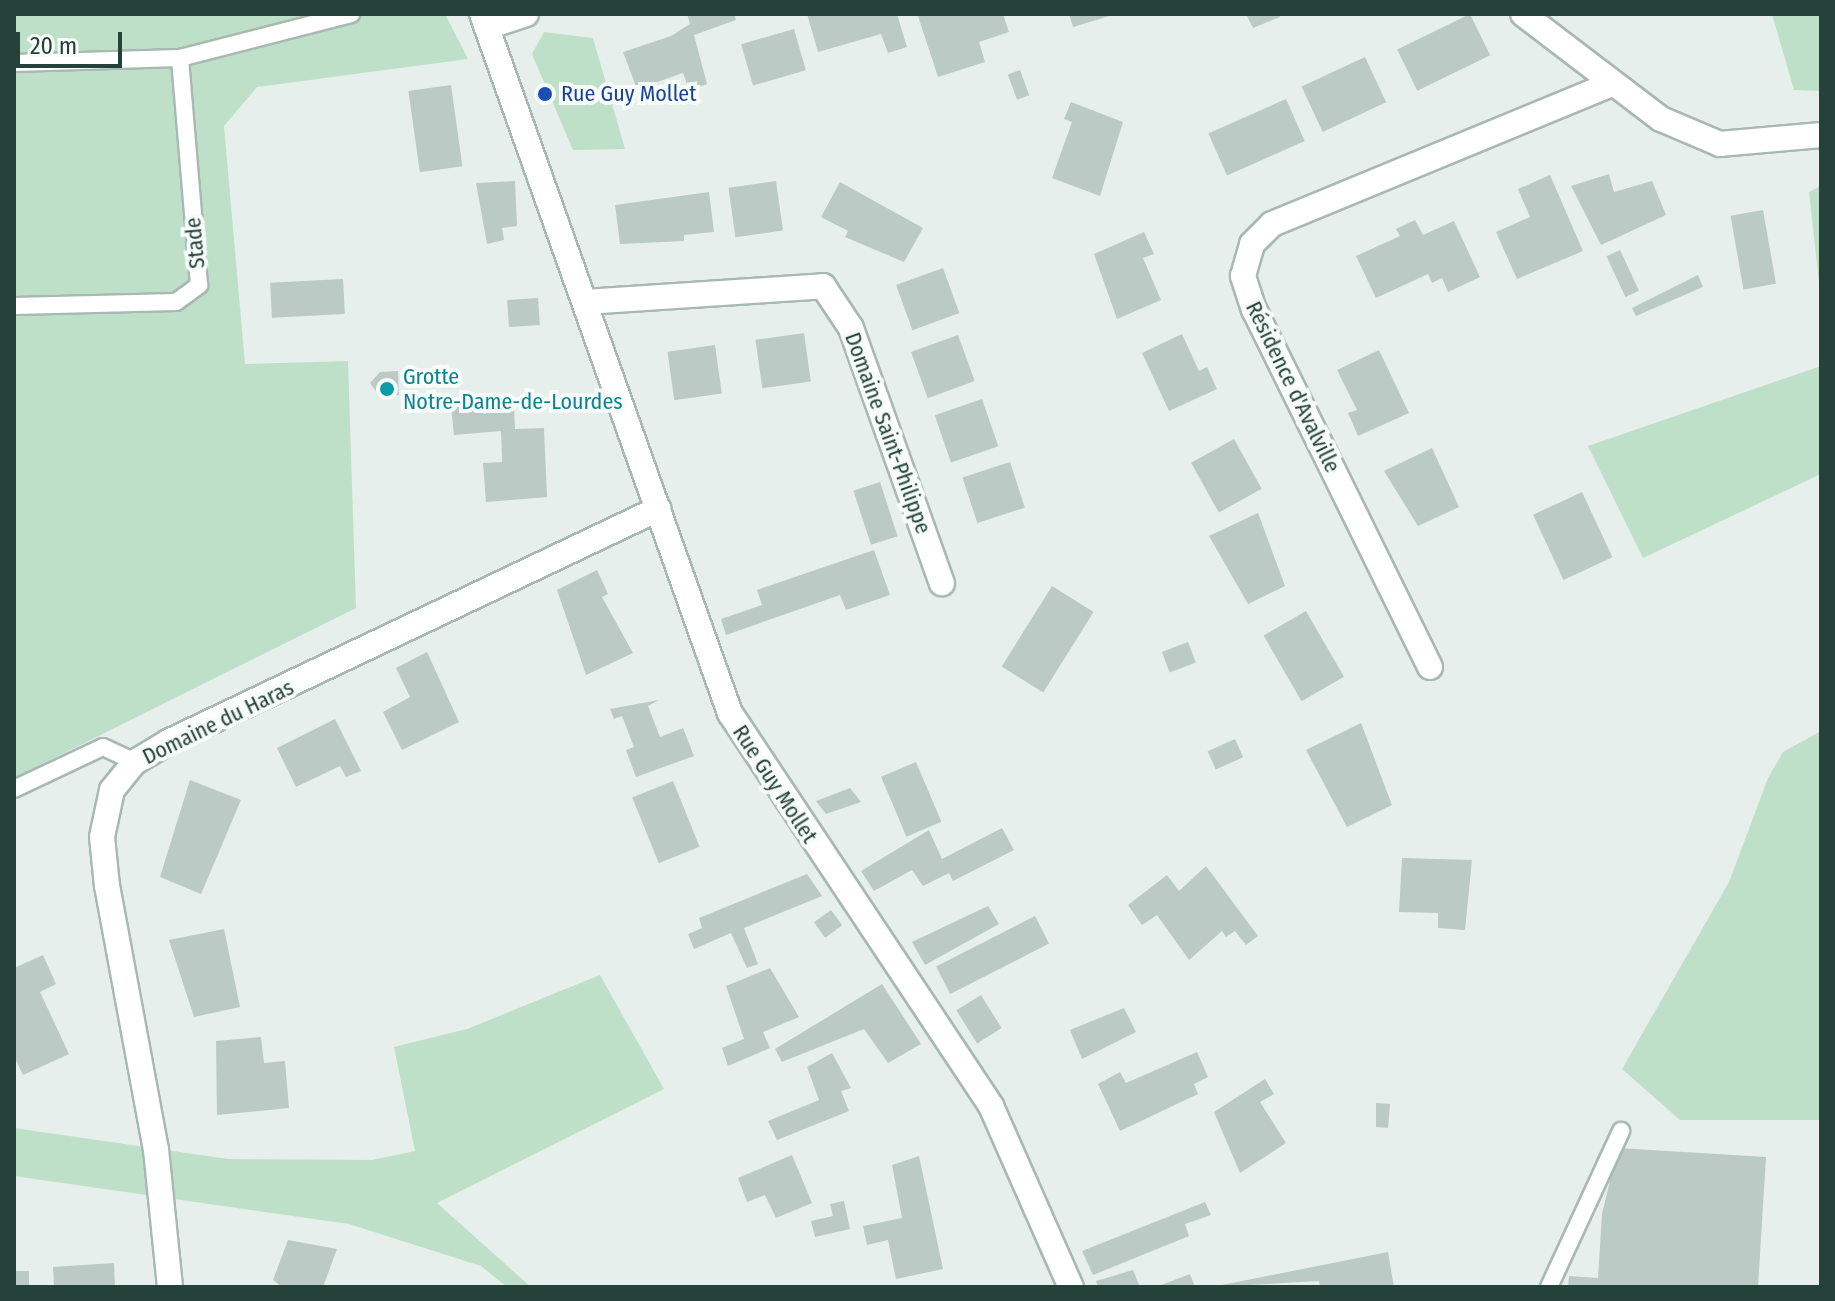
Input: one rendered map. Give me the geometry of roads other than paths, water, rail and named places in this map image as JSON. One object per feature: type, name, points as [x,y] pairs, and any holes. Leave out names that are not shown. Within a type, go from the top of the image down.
[{"type":"street","points":[[484,20],[526,14]]},
{"type":"street","points":[[1523,14],[1661,119],[1720,144],[1821,135]]},
{"type":"street","name":"Rue Guy Mollet","points":[[484,20],[730,713],[991,1106],[1071,1287]]},
{"type":"street","name":"Résidence d'Avalville","points":[[1430,667],[1254,310],[1243,276],[1252,244],[1272,224],[1612,84]]},
{"type":"street","name":"Domaine Saint-Philippe","points":[[585,302],[823,286],[851,328],[942,583]]},
{"type":"street","name":"Domaine du Haras","points":[[170,1287],[156,1150],[102,837],[112,790],[135,762],[658,509]]},
{"type":"lane","points":[[14,63],[180,58],[351,14]]},
{"type":"lane","name":"Stade","points":[[14,306],[176,302],[199,285],[180,58]]},
{"type":"lane","points":[[14,789],[103,747],[135,762]]},
{"type":"lane","points":[[1549,1287],[1621,1131]]},
{"type":"place","name":"Rue Guy Mollet","points":[[545,94]]},
{"type":"place","name":"Grotte Notre-Dame-de-Lourdes","points":[[387,389]]}]
